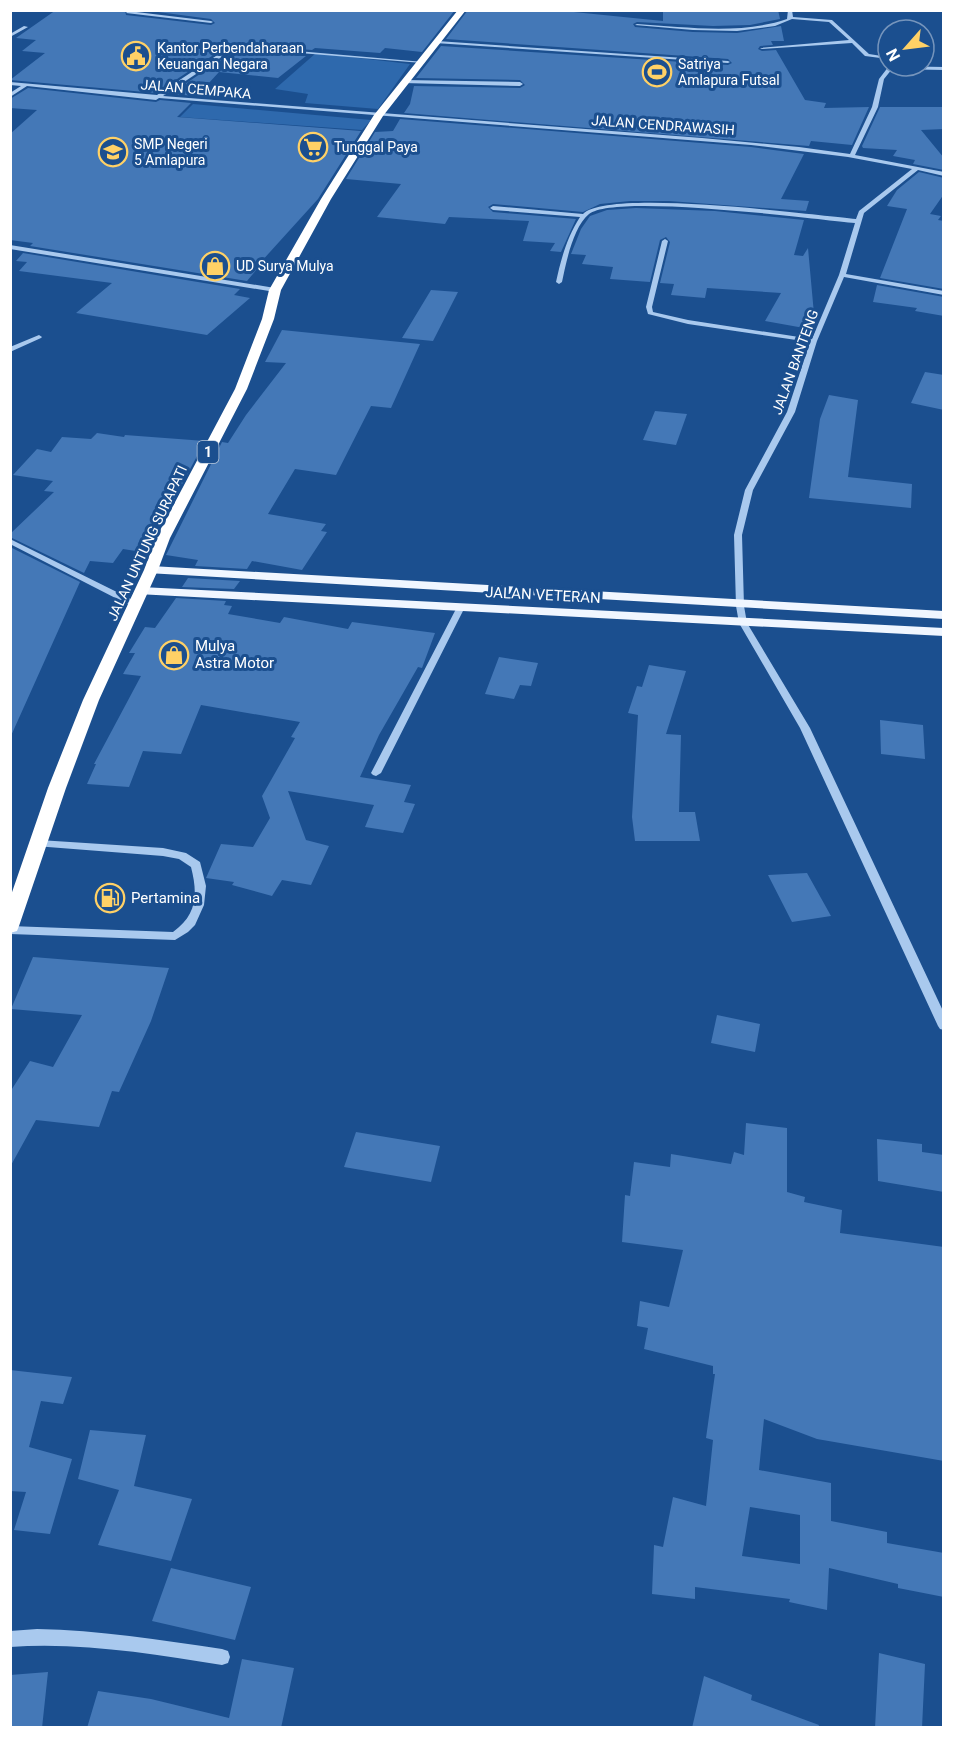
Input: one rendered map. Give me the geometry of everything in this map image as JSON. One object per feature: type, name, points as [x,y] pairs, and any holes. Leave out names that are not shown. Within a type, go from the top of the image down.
[{"type":"highway","name":"JALAN UNTUNG SURAPATI","points":[[10,926],[91,700],[152,570],[163,538],[242,389],[268,320],[275,290],[326,199],[379,115],[462,10]]},
{"type":"main road","name":"JALAN VETERAN","points":[[152,570],[378,582],[740,606],[944,615]]},
{"type":"main road","name":"JALAN VETERAN","points":[[138,597],[461,607],[944,632]]},
{"type":"street","points":[[131,10],[128,12],[212,22]]},
{"type":"street","points":[[174,17],[185,10]]},
{"type":"street","points":[[790,10],[791,18]]},
{"type":"street","points":[[637,25],[747,27],[776,25],[791,18],[830,21],[867,54],[876,56]]},
{"type":"street","points":[[10,36],[26,27]]},
{"type":"street","points":[[762,48],[853,41]]},
{"type":"street","points":[[437,42],[728,62]]},
{"type":"street","points":[[156,98],[224,53],[240,47],[422,62]]},
{"type":"street","points":[[852,154],[875,107],[884,78]]},
{"type":"street","points":[[405,82],[520,84]]},
{"type":"street","name":"JALAN CEMPAKA","points":[[10,84],[379,115]]},
{"type":"street","points":[[10,96],[25,85]]},
{"type":"street","name":"JALAN CENDRAWASIH","points":[[379,115],[763,144],[852,154],[944,174]]},
{"type":"street","name":"JALAN BANTENG","points":[[743,623],[740,606],[738,535],[749,490],[791,412],[814,341],[842,275],[861,212],[916,168]]},
{"type":"street","points":[[559,282],[570,245],[584,216],[597,207],[632,203],[858,222]]},
{"type":"street","points":[[493,208],[584,216]]},
{"type":"street","points":[[665,241],[649,307],[650,313],[688,322],[814,341]]},
{"type":"street","points":[[10,247],[275,290]]},
{"type":"street","points":[[842,275],[944,293]]},
{"type":"street","points":[[10,350],[39,337]]},
{"type":"street","points":[[10,541],[138,597]]},
{"type":"street","points":[[376,773],[461,607]]},
{"type":"street","points":[[743,623],[805,728],[944,1026]]},
{"type":"street","points":[[10,930],[175,936],[189,927],[198,907],[202,884],[196,865],[182,856],[148,851],[39,844]]},
{"type":"street","points":[[10,1639],[32,1637],[100,1639],[222,1658]]},
{"type":"shaded area","points":[[316,53],[410,64],[378,109],[305,103],[308,94],[275,89]]},
{"type":"shaded area","points":[[193,104],[371,120],[362,130],[180,117]]},
{"type":"building","points":[[56,10],[125,10],[126,15],[211,25],[215,23],[211,19],[143,10],[455,10],[422,52],[385,48],[380,53],[239,44],[221,50],[156,93],[10,80],[45,53],[22,51],[36,40],[16,38]]},
{"type":"building","points":[[468,10],[554,10],[663,21],[663,10],[778,10],[780,19],[750,25],[713,26],[637,22],[633,24],[635,27],[737,33],[781,26],[784,41],[771,41],[773,45],[760,46],[758,49],[776,50],[805,100],[826,103],[824,108],[869,107],[852,145],[811,141],[809,146],[404,113],[410,104],[414,86],[520,88],[525,85],[520,80],[416,78],[441,46],[728,65],[732,63],[728,59],[446,39]]},
{"type":"building","points":[[240,50],[306,56],[278,78],[219,72],[197,96],[170,94],[227,56]]},
{"type":"building","points":[[28,88],[156,102],[160,100],[191,103],[177,117],[361,131],[318,199],[260,263],[262,263],[247,281],[30,246],[33,243],[10,240],[10,134],[37,110],[10,108],[10,99]]},
{"type":"building","points":[[880,107],[944,107],[944,129],[921,130],[944,158],[944,170],[913,164],[915,160],[893,156],[897,150],[863,148]]},
{"type":"building","points":[[400,119],[751,147],[804,154],[781,199],[809,201],[806,211],[669,201],[600,204],[583,212],[493,204],[488,207],[493,212],[576,219],[561,252],[550,251],[555,243],[523,241],[529,221],[449,217],[445,224],[377,217],[401,184],[346,179],[375,132],[393,131]]},
{"type":"building","points":[[919,172],[944,178],[944,194],[930,214],[941,216],[938,220],[944,221],[944,289],[880,278],[907,209],[887,206],[897,190]]},
{"type":"building","points":[[636,208],[715,211],[804,220],[794,255],[803,256],[808,248],[814,314],[804,328],[765,321],[781,293],[707,288],[705,298],[671,295],[674,284],[660,283],[670,242],[666,237],[660,240],[650,282],[610,279],[613,267],[582,264],[586,255],[571,254],[581,229],[590,216],[607,210]]},
{"type":"building","points":[[23,253],[240,289],[234,295],[250,298],[207,335],[76,313],[112,283],[19,271],[27,262],[16,261]]},
{"type":"building","points":[[877,285],[944,297],[944,316],[915,311],[917,308],[873,302]]},
{"type":"building","points":[[431,290],[458,292],[433,341],[402,338]]},
{"type":"building","points":[[282,330],[420,344],[391,408],[371,406],[336,475],[295,469],[268,514],[326,524],[321,531],[327,532],[302,570],[252,561],[247,569],[195,566],[198,560],[166,555],[222,442],[228,443],[246,415],[286,363],[265,362]]},
{"type":"building","points":[[925,372],[944,375],[944,410],[911,403]]},
{"type":"building","points":[[829,395],[858,400],[848,477],[912,484],[911,508],[809,498],[820,419]]},
{"type":"building","points":[[655,411],[687,414],[676,445],[643,440]]},
{"type":"building","points":[[97,433],[124,437],[125,435],[205,441],[154,537],[148,553],[123,549],[113,563],[90,561],[84,573],[10,537],[10,534],[54,492],[44,491],[53,481],[13,475],[37,449],[51,452],[62,437],[91,439]]},
{"type":"building","points":[[10,547],[80,582],[10,738]]},
{"type":"building","points":[[188,578],[240,581],[234,589],[182,587]]},
{"type":"building","points":[[176,598],[226,601],[224,605],[232,606],[228,614],[280,623],[284,617],[348,629],[352,622],[435,633],[422,668],[418,667],[379,735],[360,777],[411,785],[404,802],[415,804],[403,833],[365,827],[374,805],[288,791],[306,840],[329,846],[311,885],[282,880],[272,896],[232,885],[234,882],[206,878],[221,844],[253,847],[270,818],[262,796],[295,738],[291,737],[300,722],[201,705],[181,754],[143,751],[129,787],[87,784],[96,764],[94,764],[141,676],[123,674],[135,653],[129,653],[145,627],[155,628]]},
{"type":"building","points":[[499,657],[538,663],[531,686],[520,685],[514,699],[485,694]]},
{"type":"building","points":[[649,665],[686,671],[666,734],[681,735],[679,812],[695,812],[700,841],[635,841],[632,817],[638,715],[628,713],[637,686],[642,687]]},
{"type":"building","points":[[880,720],[923,725],[925,759],[881,754]]},
{"type":"building","points":[[807,873],[831,916],[792,922],[768,875]]},
{"type":"building","points":[[33,957],[169,968],[151,1021],[119,1092],[112,1091],[99,1127],[36,1120],[10,1167],[10,1092],[30,1061],[53,1067],[82,1015],[11,1009]]},
{"type":"building","points":[[717,1015],[760,1024],[755,1052],[711,1043]]},
{"type":"building","points":[[746,1123],[787,1128],[787,1192],[805,1197],[804,1202],[842,1210],[840,1233],[944,1247],[944,1461],[817,1439],[764,1419],[759,1470],[831,1483],[831,1521],[887,1532],[887,1543],[944,1553],[944,1597],[898,1588],[898,1584],[829,1568],[827,1610],[789,1602],[790,1599],[695,1587],[695,1599],[652,1594],[654,1545],[663,1547],[673,1497],[706,1506],[713,1440],[706,1438],[715,1374],[713,1374],[713,1366],[644,1349],[648,1328],[637,1326],[640,1301],[669,1307],[683,1250],[622,1242],[625,1195],[630,1196],[634,1162],[670,1167],[671,1154],[731,1164],[734,1152],[744,1155]],"holes":[[[750,1507],[800,1515],[800,1564],[742,1556]]]},
{"type":"building","points":[[356,1132],[440,1146],[431,1182],[344,1167]]},
{"type":"building","points":[[877,1139],[922,1144],[922,1152],[944,1155],[944,1192],[878,1181]]},
{"type":"building","points":[[10,1370],[72,1377],[63,1404],[41,1401],[29,1447],[72,1459],[50,1534],[14,1530],[26,1492],[10,1491]]},
{"type":"building","points":[[90,1430],[146,1435],[134,1486],[192,1499],[171,1561],[98,1545],[119,1490],[78,1479]]},
{"type":"building","points":[[171,1568],[251,1587],[235,1640],[152,1621]]},
{"type":"building","points":[[879,1653],[925,1664],[922,1728],[875,1728]]},
{"type":"building","points":[[242,1659],[294,1668],[281,1728],[87,1728],[98,1691],[151,1699],[229,1718]]},
{"type":"building","points":[[48,1672],[42,1728],[10,1728],[10,1675]]},
{"type":"building","points":[[704,1676],[752,1695],[751,1700],[819,1725],[818,1728],[692,1728]]},
{"type":"place","name":"Kantor Perbendaharaan Keuangan Negara","points":[[136,56]]},
{"type":"place","name":"Satriya Amlapura Futsal","points":[[657,72]]},
{"type":"place","name":"Tunggal Paya","points":[[313,147]]},
{"type":"place","name":"SMP Negeri 5 Amlapura","points":[[113,152]]},
{"type":"place","name":"UD Surya Mulya","points":[[215,266]]},
{"type":"place","name":"Mulya Astra Motor","points":[[174,655]]},
{"type":"place","name":"Pertamina","points":[[110,898]]}]
